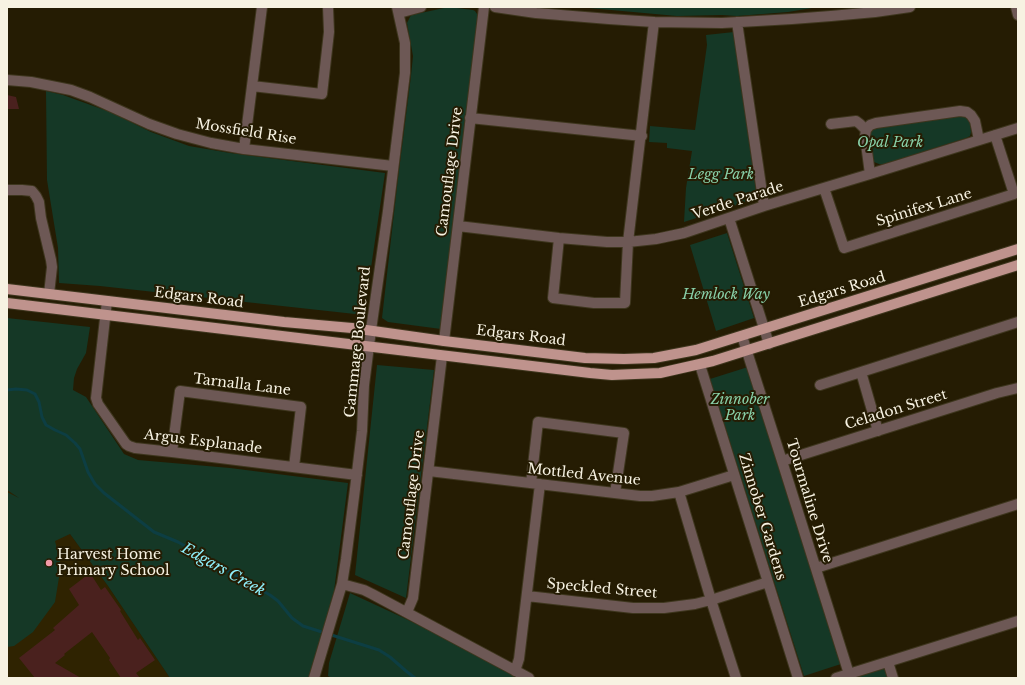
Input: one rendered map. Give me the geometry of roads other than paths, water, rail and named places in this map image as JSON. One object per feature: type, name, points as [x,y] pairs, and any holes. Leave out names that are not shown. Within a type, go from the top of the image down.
[{"type":"main road","name":"Edgars Road","points":[[7,289],[284,322],[371,330],[444,341],[591,358],[624,360],[654,358],[696,350],[1018,249]]},
{"type":"main road","name":"Edgars Road","points":[[7,303],[442,356],[612,375],[660,373],[700,365],[1018,265]]},
{"type":"street","points":[[244,149],[262,7]]},
{"type":"street","points":[[252,86],[322,94],[329,32],[328,7]]},
{"type":"street","points":[[398,10],[421,7]]},
{"type":"street","name":"Camouflage Drive","points":[[444,341],[484,7]]},
{"type":"street","points":[[495,7],[578,17],[654,22],[737,22],[831,16],[910,7]]},
{"type":"street","points":[[1016,7],[1018,15]]},
{"type":"street","name":"Gammage Boulevard","points":[[314,678],[342,584],[357,475],[362,431],[364,385],[405,73],[405,43],[398,10]]},
{"type":"street","points":[[559,238],[553,298],[594,303],[625,303],[628,242],[642,136],[654,22]]},
{"type":"street","points":[[737,22],[764,206]]},
{"type":"street","name":"Mossfield Rise","points":[[7,80],[31,82],[71,90],[149,124],[171,132],[211,143],[244,149],[393,166]]},
{"type":"street","points":[[870,174],[865,136],[866,130],[870,125],[876,123],[960,111],[967,112],[972,115],[975,121],[979,140]]},
{"type":"street","points":[[470,118],[642,136]]},
{"type":"street","points":[[831,124],[856,121],[866,130]]},
{"type":"street","name":"Verde Parade","points":[[458,226],[606,242],[628,242],[656,239],[729,218],[1018,128]]},
{"type":"street","name":"Spinifex Lane","points":[[824,188],[844,248],[1014,194],[995,135]]},
{"type":"street","points":[[7,190],[32,192],[39,202],[52,267],[49,294]]},
{"type":"street","points":[[729,218],[769,344]]},
{"type":"street","name":"Argus Esplanade","points":[[107,301],[96,398],[98,404],[126,444],[135,448],[357,475]]},
{"type":"street","points":[[820,385],[1018,322]]},
{"type":"street","name":"Tourmaline Drive","points":[[742,336],[849,674]]},
{"type":"street","name":"Camouflage Drive","points":[[407,612],[413,598],[442,356]]},
{"type":"street","name":"Zinnober Gardens","points":[[700,365],[798,678]]},
{"type":"street","points":[[861,372],[878,431]]},
{"type":"street","name":"Celadon Street","points":[[782,461],[997,393],[1018,388]]},
{"type":"street","name":"Tarnalla Lane","points":[[172,452],[180,391],[301,406],[294,467]]},
{"type":"street","points":[[515,671],[519,659],[527,596],[538,422],[624,433],[615,493]]},
{"type":"street","name":"Mottled Avenue","points":[[429,471],[640,496],[652,496],[679,492],[734,475]]},
{"type":"street","points":[[679,492],[736,678]]},
{"type":"street","points":[[816,568],[1018,504]]},
{"type":"street","name":"Speckled Street","points":[[527,596],[649,609],[680,607],[711,600],[768,582]]},
{"type":"street","points":[[342,584],[364,590],[529,678]]},
{"type":"street","points":[[836,678],[1018,621]]},
{"type":"street","points":[[888,662],[893,678]]},
{"type":"waterway","name":"Edgars Creek","points":[[7,390],[27,390],[35,394],[46,425],[66,435],[80,449],[88,472],[95,484],[104,493],[154,532],[178,542],[270,595],[278,601],[292,618],[303,626],[379,650],[390,657],[415,678]]},
{"type":"place","name":"Harvest Home Primary School","points":[[49,563]]},
{"type":"park label","name":"Opal Park","points":[[890,143]]},
{"type":"park label","name":"Legg Park","points":[[721,175]]},
{"type":"park label","name":"Hemlock Way","points":[[726,295]]},
{"type":"park label","name":"Zinnober Park","points":[[740,408]]}]
